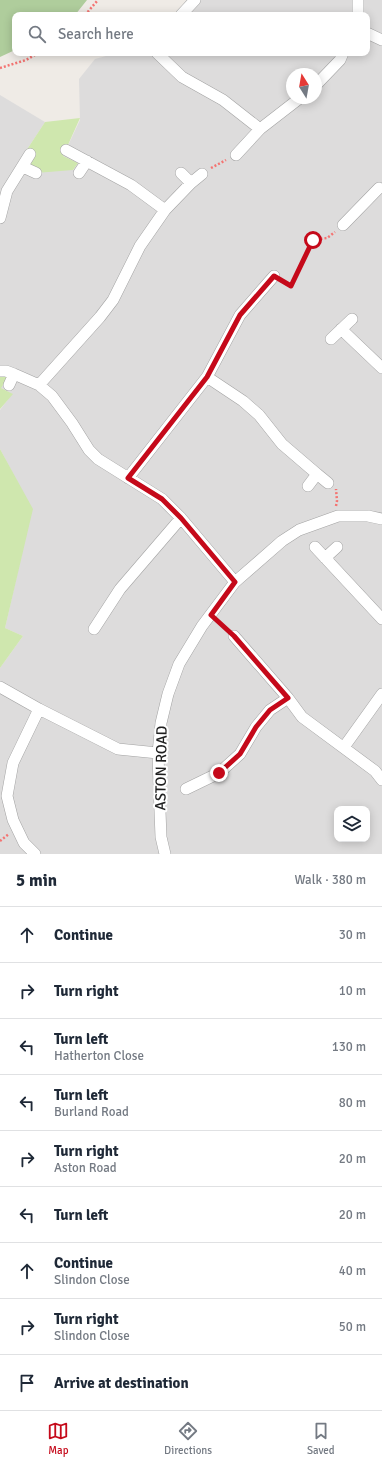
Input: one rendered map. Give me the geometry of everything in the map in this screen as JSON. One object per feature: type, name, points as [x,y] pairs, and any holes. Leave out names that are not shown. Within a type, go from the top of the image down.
[{"type":"street","points":[[184,12],[195,0]]},
{"type":"street","points":[[358,0],[358,12]]},
{"type":"street","points":[[370,34],[382,40]]},
{"type":"street","points":[[160,56],[182,77],[223,100],[260,129]]},
{"type":"street","points":[[322,79],[340,60],[342,56]]},
{"type":"street","points":[[236,155],[260,129],[292,104]]},
{"type":"street","points":[[66,150],[131,185],[166,210]]},
{"type":"street","points":[[0,218],[7,191],[30,154]]},
{"type":"street","points":[[79,173],[86,161]]},
{"type":"street","points":[[23,167],[36,173]]},
{"type":"street","points":[[181,173],[191,183]]},
{"type":"street","points":[[39,385],[113,300],[140,246],[166,210],[191,183],[202,174]]},
{"type":"street","points":[[343,225],[381,188]]},
{"type":"street","points":[[128,478],[207,377],[240,315],[274,276]]},
{"type":"street","points":[[331,339],[352,319]]},
{"type":"street","points":[[341,328],[382,368]]},
{"type":"street","points":[[0,371],[14,374],[39,385],[52,396],[72,423],[89,450],[98,460],[162,499],[181,518],[235,582]]},
{"type":"street","points":[[9,385],[14,374]]},
{"type":"street","points":[[207,377],[243,401],[259,415],[282,444],[328,483]]},
{"type":"street","points":[[308,486],[316,474]]},
{"type":"street","name":"ASTON ROAD","points":[[164,854],[161,837],[158,753],[161,722],[168,694],[179,664],[202,626],[235,582],[282,541],[299,530],[338,516],[368,516],[382,519]]},
{"type":"street","points":[[94,629],[120,589],[181,518]]},
{"type":"street","points":[[315,547],[382,619]]},
{"type":"street","points":[[325,558],[337,547]]},
{"type":"street","points":[[234,636],[288,698],[302,717],[344,747],[374,771],[382,780]]},
{"type":"street","points":[[0,687],[39,709],[118,749],[158,753]]},
{"type":"street","points":[[344,747],[382,694]]},
{"type":"street","points":[[186,789],[219,773],[240,754],[256,727],[270,710],[288,698]]},
{"type":"street","points":[[35,854],[24,843],[13,820],[6,796],[13,763],[39,709]]},
{"type":"path","points":[[88,12],[98,0]]},
{"type":"path","points":[[0,68],[26,60],[33,56]]},
{"type":"path","points":[[202,174],[220,162],[236,155]]},
{"type":"path","points":[[274,276],[291,286],[313,240],[327,238],[343,225]]},
{"type":"path","points":[[328,483],[336,489],[337,501],[335,507],[338,516]]},
{"type":"path","points":[[211,615],[234,636]]},
{"type":"shaded area","points":[[195,0],[382,0],[382,854],[0,854],[0,668],[23,636],[5,628],[32,509],[0,449],[0,410],[12,394],[1,388],[0,371],[0,95],[45,122],[24,154],[73,170],[78,163],[63,156],[80,120],[79,79],[95,59],[106,56],[370,56],[370,12],[184,12]]},
{"type":"green space","points":[[0,0],[87,0],[77,12],[12,12],[12,51],[0,57]]},
{"type":"green space","points":[[80,118],[63,156],[78,163],[73,170],[36,173],[23,167],[24,154],[45,122]]},
{"type":"green space","points":[[0,371],[11,373],[1,388],[13,394],[0,409]]},
{"type":"green space","points":[[0,449],[33,509],[5,628],[23,636],[0,668]]},
{"type":"route","points":[[219,773],[240,754],[256,727],[270,710],[288,698],[234,636],[211,615],[235,582],[181,518],[162,499],[128,478],[207,377],[240,315],[274,276],[291,286],[313,240]]}]
